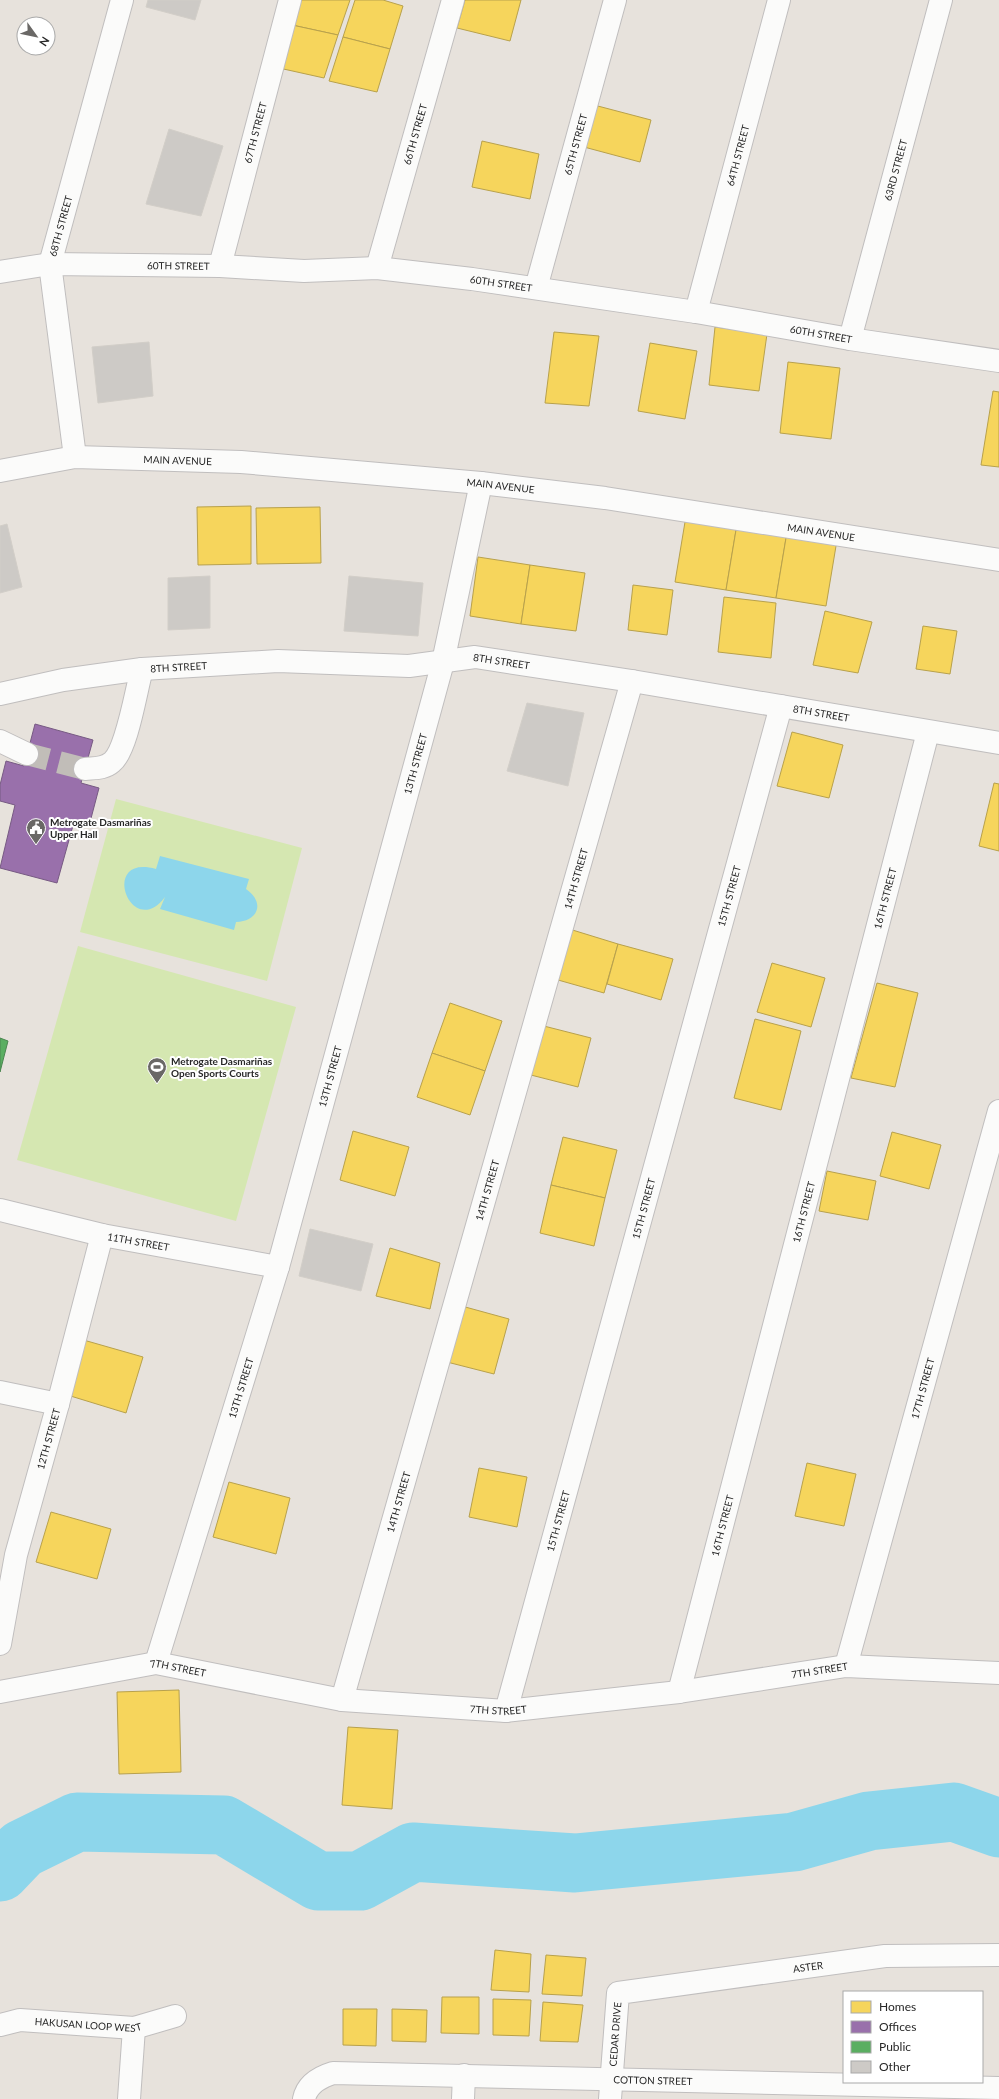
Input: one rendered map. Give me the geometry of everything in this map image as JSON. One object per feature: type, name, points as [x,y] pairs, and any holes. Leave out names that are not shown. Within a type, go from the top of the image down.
[{"type":"street","name":"68TH STREET","points":[[74,457],[50,264],[122,0]]},
{"type":"street","name":"67TH STREET","points":[[220,266],[290,0]]},
{"type":"street","name":"66TH STREET","points":[[377,268],[452,0]]},
{"type":"street","name":"65TH STREET","points":[[536,288],[615,0]]},
{"type":"street","name":"64TH STREET","points":[[696,312],[779,0]]},
{"type":"street","name":"63RD STREET","points":[[850,339],[941,0]]},
{"type":"street","name":"60TH STREET","points":[[0,272],[50,264],[220,266],[304,271],[377,268],[536,288],[696,312],[850,339],[999,361]]},
{"type":"street","name":"MAIN AVENUE","points":[[0,471],[74,457],[241,462],[481,483],[605,498],[999,560]]},
{"type":"street","name":"13TH STREET","points":[[156,1663],[278,1267],[442,662],[481,483]]},
{"type":"street","name":"8TH STREET","points":[[0,694],[63,680],[142,669],[278,661],[409,666],[475,657],[632,681],[999,743]]},
{"type":"street","points":[[85,769],[101,768],[112,762],[121,751],[142,669]]},
{"type":"street","name":"14TH STREET","points":[[342,1700],[632,681]]},
{"type":"street","name":"15TH STREET","points":[[506,1711],[781,706]]},
{"type":"street","name":"16TH STREET","points":[[679,1692],[928,732]]},
{"type":"street","points":[[0,741],[28,754]]},
{"type":"street","name":"17TH STREET","points":[[846,1666],[999,1111]]},
{"type":"street","name":"11TH STREET","points":[[0,1210],[102,1235],[278,1267]]},
{"type":"street","name":"12TH STREET","points":[[0,1644],[8,1554],[58,1404],[102,1235]]},
{"type":"street","points":[[0,1392],[58,1404]]},
{"type":"street","name":"7TH STREET","points":[[0,1692],[156,1663],[342,1700],[506,1711],[679,1692],[846,1666],[999,1673]]},
{"type":"street","name":"ASTER","points":[[618,1993],[886,1956],[999,1956]]},
{"type":"street","name":"CEDAR DRIVE","points":[[610,2099],[618,1993]]},
{"type":"street","name":"HAKUSAN LOOP WEST","points":[[0,2025],[20,2020],[134,2028],[175,2016]]},
{"type":"street","points":[[129,2099],[134,2028]]},
{"type":"street","name":"COTTON STREET","points":[[307,2092],[320,2077],[333,2073],[612,2078],[999,2088]]},
{"type":"street","points":[[463,2099],[464,2075]]},
{"type":"green space","points":[[116,799],[302,848],[267,981],[80,932]]},
{"type":"green space","name":"Metrogate Dasmariñas Open Sports Courts","points":[[78,946],[296,1007],[236,1221],[17,1160]]},
{"type":"water","points":[[160,856],[249,879],[246,889],[256,900],[257,910],[250,918],[244,921],[236,922],[234,930],[160,909],[165,897],[152,908],[141,909],[132,904],[126,894],[124,883],[128,873],[138,867],[156,869]]},
{"type":"building: Homes","points":[[299,0],[350,0],[338,35],[292,25]]},
{"type":"building: Homes","points":[[355,0],[383,0],[403,6],[390,49],[343,37]]},
{"type":"building: Homes","points":[[465,0],[521,0],[510,41],[457,28]]},
{"type":"building: Homes","points":[[292,25],[338,35],[324,78],[279,68]]},
{"type":"building: Homes","points":[[343,37],[390,49],[377,92],[329,81]]},
{"type":"building: Homes","points":[[594,105],[651,120],[640,162],[584,147]]},
{"type":"building: Homes","points":[[482,141],[539,154],[530,199],[472,187]]},
{"type":"building: Homes","points":[[715,327],[767,334],[759,391],[709,385]]},
{"type":"building: Homes","points":[[554,332],[599,336],[589,406],[545,403]]},
{"type":"building: Homes","points":[[650,343],[697,351],[685,419],[638,411]]},
{"type":"building: Homes","points":[[788,362],[840,368],[831,439],[780,433]]},
{"type":"building: Homes","points":[[993,391],[999,392],[999,467],[981,465]]},
{"type":"building: Homes","points":[[251,506],[251,564],[198,565],[197,507]]},
{"type":"building: Homes","points":[[320,507],[321,563],[257,564],[256,508]]},
{"type":"building: Homes","points":[[686,516],[737,524],[726,590],[675,582]]},
{"type":"building: Homes","points":[[737,524],[787,532],[776,598],[726,590]]},
{"type":"building: Homes","points":[[787,532],[837,540],[826,606],[776,598]]},
{"type":"building: Homes","points":[[478,557],[530,565],[521,624],[470,616]]},
{"type":"building: Homes","points":[[530,565],[585,573],[576,631],[521,624]]},
{"type":"building: Homes","points":[[633,585],[673,590],[667,635],[628,630]]},
{"type":"building: Homes","points":[[724,597],[776,603],[771,658],[718,652]]},
{"type":"building: Homes","points":[[825,611],[872,622],[858,673],[813,665]]},
{"type":"building: Homes","points":[[923,626],[957,631],[950,674],[916,669]]},
{"type":"building: Homes","points":[[792,732],[843,745],[829,798],[777,786]]},
{"type":"building: Homes","points":[[994,783],[999,784],[999,851],[979,846]]},
{"type":"building: Homes","points":[[566,928],[618,944],[604,993],[551,978]]},
{"type":"building: Homes","points":[[618,944],[673,959],[661,1000],[607,984]]},
{"type":"building: Homes","points":[[772,963],[825,978],[811,1027],[757,1012]]},
{"type":"building: Homes","points":[[877,983],[918,993],[895,1087],[851,1078]]},
{"type":"building: Homes","points":[[450,1003],[502,1021],[485,1071],[432,1053]]},
{"type":"building: Homes","points":[[755,1019],[801,1031],[781,1110],[734,1098]]},
{"type":"building: Homes","points":[[536,1024],[591,1038],[578,1087],[523,1073]]},
{"type":"building: Homes","points":[[432,1053],[485,1071],[470,1115],[417,1097]]},
{"type":"building: Homes","points":[[353,1131],[409,1147],[395,1196],[340,1180]]},
{"type":"building: Homes","points":[[892,1132],[941,1145],[929,1189],[880,1176]]},
{"type":"building: Homes","points":[[563,1137],[617,1150],[605,1198],[551,1185]]},
{"type":"building: Homes","points":[[827,1171],[876,1181],[868,1220],[819,1211]]},
{"type":"building: Homes","points":[[551,1185],[605,1198],[594,1246],[540,1233]]},
{"type":"building: Homes","points":[[390,1248],[440,1263],[430,1309],[376,1296]]},
{"type":"building: Homes","points":[[458,1305],[509,1319],[494,1374],[443,1361]]},
{"type":"building: Homes","points":[[80,1339],[143,1357],[126,1413],[64,1394]]},
{"type":"building: Homes","points":[[807,1463],[856,1474],[844,1526],[795,1516]]},
{"type":"building: Homes","points":[[479,1468],[527,1477],[517,1527],[469,1517]]},
{"type":"building: Homes","points":[[229,1482],[290,1498],[276,1554],[213,1537]]},
{"type":"building: Homes","points":[[51,1512],[111,1529],[97,1579],[36,1562]]},
{"type":"building: Homes","points":[[179,1690],[181,1772],[119,1774],[117,1692]]},
{"type":"building: Homes","points":[[348,1727],[398,1730],[392,1809],[342,1805]]},
{"type":"building: Homes","points":[[495,1950],[531,1954],[529,1992],[491,1990]]},
{"type":"building: Homes","points":[[546,1955],[586,1958],[582,1996],[542,1994]]},
{"type":"building: Homes","points":[[442,1997],[479,1997],[479,2034],[441,2033]]},
{"type":"building: Homes","points":[[493,1999],[531,2000],[529,2036],[493,2035]]},
{"type":"building: Homes","points":[[543,2002],[583,2005],[578,2042],[540,2041]]},
{"type":"building: Homes","points":[[343,2009],[377,2009],[376,2046],[343,2045]]},
{"type":"building: Homes","points":[[392,2009],[427,2010],[426,2042],[392,2041]]},
{"type":"building: Offices","points":[[35,724],[93,740],[81,783],[99,788],[89,826],[74,822],[57,883],[0,868],[15,805],[0,801],[0,785],[6,761],[24,766]]},
{"type":"building: Public","points":[[0,1038],[8,1041],[0,1072]]},
{"type":"building: Other","points":[[148,0],[201,0],[195,20],[146,7]]},
{"type":"building: Other","points":[[169,129],[223,146],[201,216],[146,204]]},
{"type":"building: Other","points":[[149,342],[153,396],[98,403],[92,347]]},
{"type":"building: Other","points":[[7,524],[22,587],[0,593],[0,526]]},
{"type":"building: Other","points":[[210,576],[210,628],[168,630],[168,578]]},
{"type":"building: Other","points":[[349,576],[423,583],[418,636],[344,631]]},
{"type":"building: Other","points":[[527,703],[584,713],[568,786],[507,771]]},
{"type":"building: Other","points":[[310,1229],[373,1244],[361,1291],[299,1276]]},
{"type":"waterway","points":[[0,1872],[22,1849],[77,1822],[224,1825],[318,1881],[360,1881],[413,1852],[575,1863],[794,1842],[869,1821],[954,1812],[999,1828]]},
{"type":"tunnel","points":[[27,754],[85,769]]},
{"type":"place","name":"Metrogate Dasmariñas Upper Hall","points":[[36,845]]},
{"type":"place","name":"Metrogate Dasmariñas Open Sports Courts","points":[[157,1084]]}]
